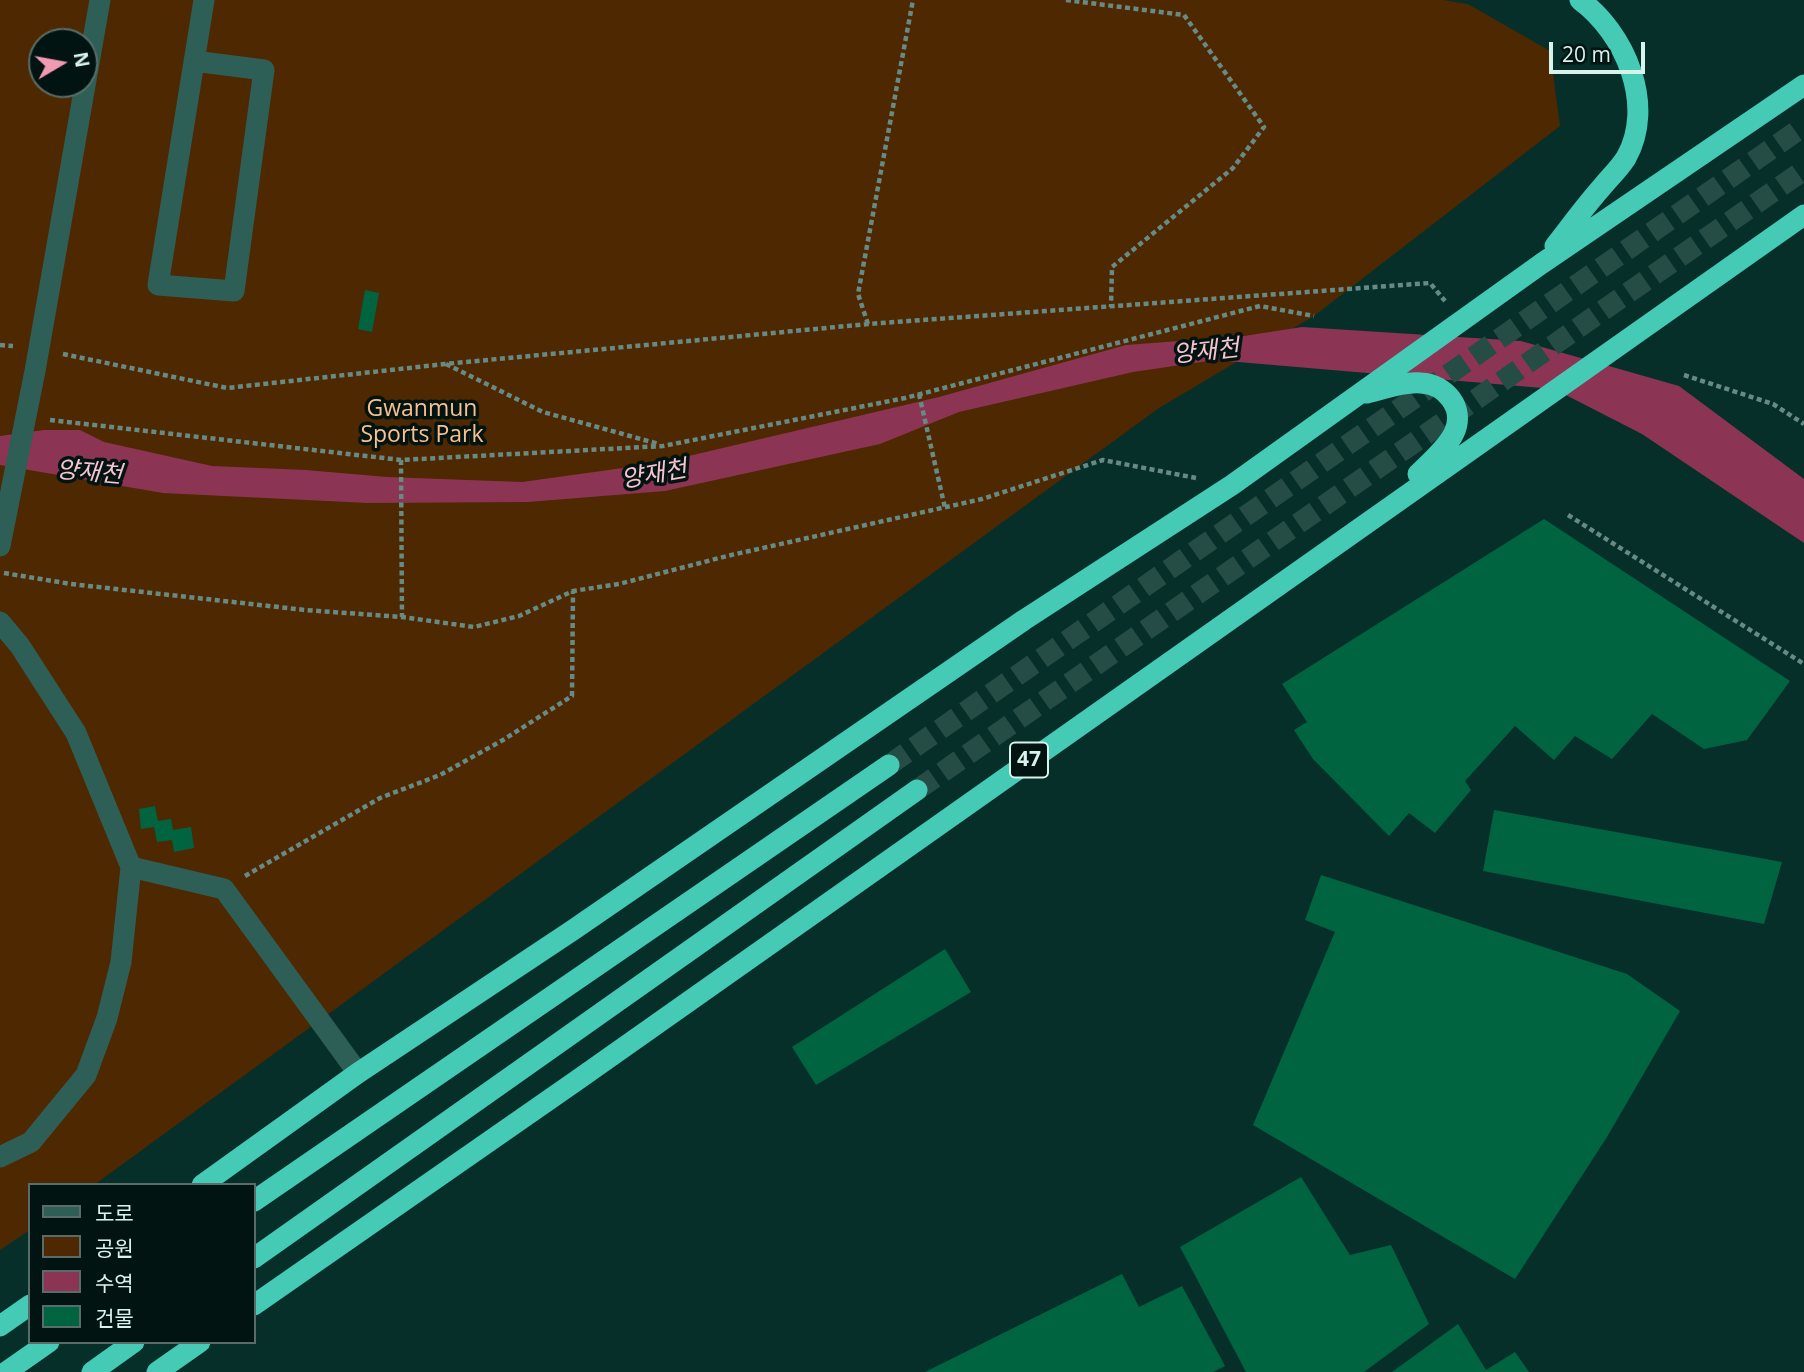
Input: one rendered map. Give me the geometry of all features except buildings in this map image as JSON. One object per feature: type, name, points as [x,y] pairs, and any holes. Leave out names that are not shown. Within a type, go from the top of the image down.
[{"type":"highway","points":[[1541,264],[1627,157],[1635,135],[1636,95],[1626,55],[1601,18],[1580,0]]},
{"type":"highway","points":[[205,1183],[358,1073],[573,930],[1024,620],[1232,485],[1541,264],[1804,85]]},
{"type":"highway","name":"47","points":[[256,1304],[1804,215]]},
{"type":"highway","points":[[1355,396],[1407,384],[1424,383],[1445,391],[1455,404],[1457,422],[1454,433],[1388,506]]},
{"type":"highway","points":[[256,1200],[889,765]]},
{"type":"highway","points":[[256,1257],[917,790]]},
{"type":"highway","points":[[0,1326],[28,1306]]},
{"type":"highway","points":[[6,1372],[46,1344]]},
{"type":"highway","points":[[92,1372],[131,1344]]},
{"type":"highway","points":[[157,1372],[197,1344]]},
{"type":"street","points":[[0,545],[35,371],[100,0]]},
{"type":"street","points":[[194,61],[264,70],[234,291],[159,285],[194,61],[204,0]]},
{"type":"street","points":[[0,622],[20,646],[76,733],[131,867],[121,962],[107,1018],[86,1075],[31,1142],[0,1157]]},
{"type":"street","points":[[131,867],[224,889],[358,1073]]},
{"type":"path","points":[[868,324],[859,294],[912,0]]},
{"type":"path","points":[[1066,0],[1184,15],[1264,127],[1233,168],[1112,267],[1111,307]]},
{"type":"path","points":[[0,345],[39,348],[227,388],[445,364],[868,324],[1430,283],[1462,321]]},
{"type":"path","points":[[41,419],[401,460],[663,446],[919,394],[1260,306],[1314,316]]},
{"type":"path","points":[[445,364],[543,412],[663,446]]},
{"type":"path","points":[[1684,375],[1773,404],[1804,424]]},
{"type":"path","points":[[919,394],[945,508]]},
{"type":"path","points":[[401,460],[402,617]]},
{"type":"path","points":[[0,572],[137,592],[402,617],[474,627],[519,615],[573,590],[619,584],[727,556],[982,499],[1103,460],[1232,485]]},
{"type":"path","points":[[1568,515],[1804,664]]},
{"type":"path","points":[[224,889],[380,799],[440,775],[503,740],[572,696],[573,590]]},
{"type":"green space","name":"Gwanmun Sports Park","points":[[0,0],[1443,0],[1468,4],[1550,51],[1560,126],[1314,316],[1159,408],[97,1183],[28,1183],[28,1231],[0,1250]]},
{"type":"water","name":"양재천","points":[[1302,327],[1521,341],[1679,386],[1804,479],[1804,543],[1642,434],[1554,389],[1215,360],[1133,372],[959,412],[880,444],[665,491],[528,502],[368,503],[163,493],[0,465],[0,436],[44,430],[80,430],[104,442],[212,466],[522,482],[659,463],[939,397],[1126,345],[1244,336]]},
{"type":"tunnel","points":[[889,765],[1804,126]]},
{"type":"tunnel","points":[[917,790],[1804,170]]}]
